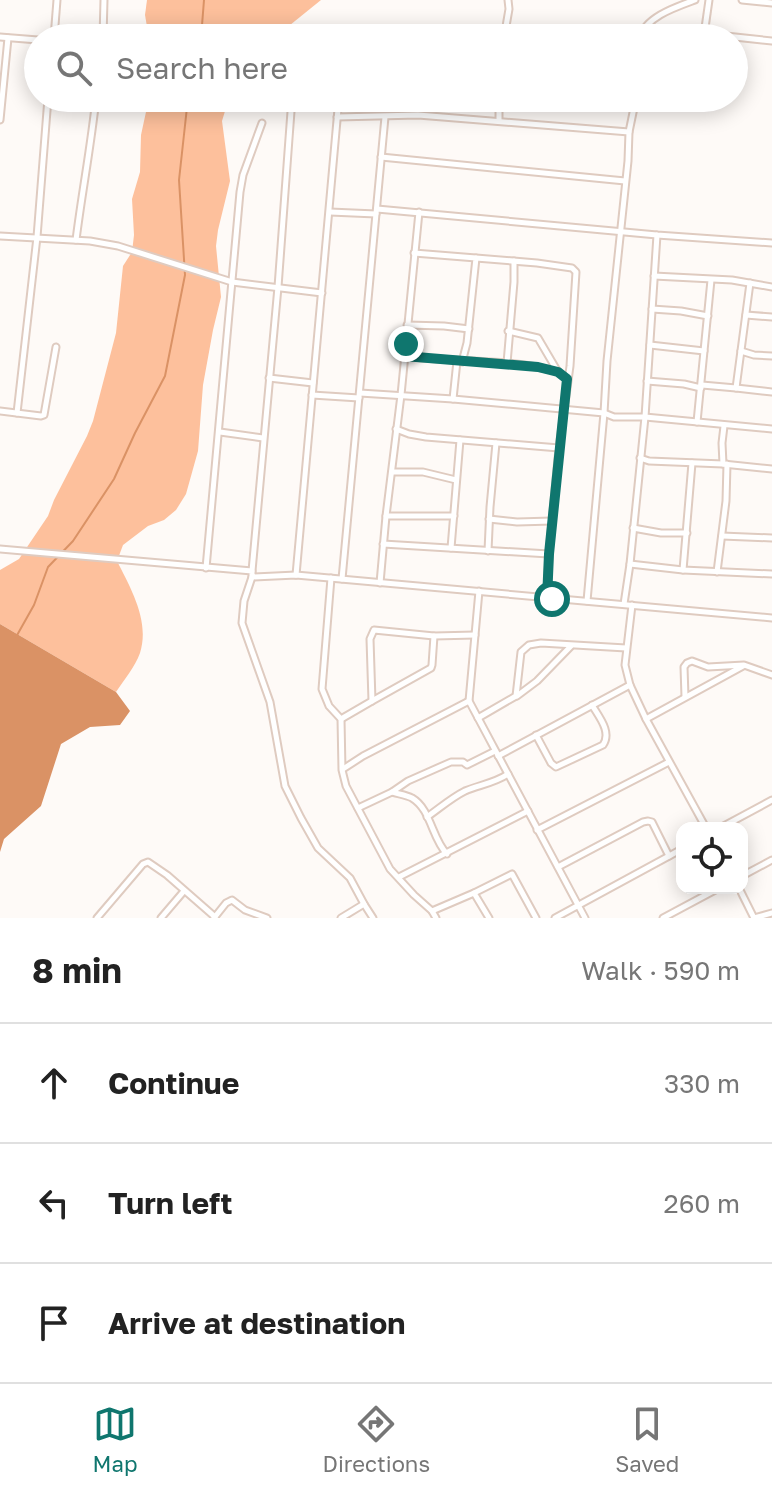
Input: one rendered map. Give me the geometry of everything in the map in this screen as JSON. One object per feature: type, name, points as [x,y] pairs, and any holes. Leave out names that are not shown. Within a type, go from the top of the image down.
[{"type":"street","points":[[55,24],[57,0]]},
{"type":"street","points":[[103,24],[104,0]]},
{"type":"street","points":[[506,24],[508,0]]},
{"type":"street","points":[[649,24],[695,0]]},
{"type":"street","points":[[706,24],[709,0]]},
{"type":"street","points":[[742,0],[772,3]]},
{"type":"street","points":[[0,37],[24,39]]},
{"type":"street","points":[[0,120],[8,38]]},
{"type":"street","points":[[748,38],[772,41]]},
{"type":"street","points":[[17,413],[37,237],[47,112]]},
{"type":"street","points":[[76,240],[94,112]]},
{"type":"street","points":[[291,112],[252,574],[244,601],[242,623],[270,702],[285,786],[318,848],[350,878],[373,918]]},
{"type":"street","points":[[296,575],[338,112]]},
{"type":"street","points":[[499,112],[499,120]]},
{"type":"street","points":[[587,601],[607,361],[633,112]]},
{"type":"street","points":[[337,117],[418,115],[629,132]]},
{"type":"street","points":[[342,579],[385,117]]},
{"type":"street","points":[[206,568],[243,175],[262,123]]},
{"type":"street","points":[[381,157],[625,181]]},
{"type":"street","points":[[330,212],[419,212],[772,243]]},
{"type":"street","points":[[380,583],[419,212]]},
{"type":"street","points":[[624,605],[645,417],[657,235]]},
{"type":"street","points":[[0,236],[76,240],[118,246],[232,282],[322,293]]},
{"type":"street","points":[[414,253],[514,261],[572,268],[576,272],[547,599]]},
{"type":"street","points":[[453,399],[469,329],[476,258]]},
{"type":"street","points":[[507,363],[514,261]]},
{"type":"street","points":[[654,276],[732,280],[772,287]]},
{"type":"street","points":[[697,422],[711,280]]},
{"type":"street","points":[[736,388],[750,283]]},
{"type":"street","points":[[652,309],[708,316]]},
{"type":"street","points":[[746,315],[772,317]]},
{"type":"street","points":[[407,325],[469,329]]},
{"type":"street","points":[[508,331],[538,338],[558,372],[567,379]]},
{"type":"street","points":[[649,345],[704,351]]},
{"type":"street","points":[[0,413],[44,415],[56,347]]},
{"type":"street","points":[[741,351],[772,356]]},
{"type":"street","points":[[404,356],[507,363],[558,372]]},
{"type":"street","points":[[269,378],[313,383]]},
{"type":"street","points":[[647,381],[772,392]]},
{"type":"street","points":[[312,395],[401,395],[604,413],[614,417],[772,429]]},
{"type":"street","points":[[717,572],[722,536],[724,426]]},
{"type":"street","points":[[396,429],[418,436],[559,448]]},
{"type":"street","points":[[220,432],[263,438]]},
{"type":"street","points":[[451,548],[460,440]]},
{"type":"street","points":[[488,551],[496,443]]},
{"type":"street","points":[[640,458],[772,469]]},
{"type":"street","points":[[683,570],[692,463]]},
{"type":"street","points":[[392,472],[423,472],[456,480]]},
{"type":"street","points":[[386,516],[454,516]]},
{"type":"street","points":[[489,519],[552,521]]},
{"type":"street","points":[[633,528],[687,533]]},
{"type":"street","points":[[722,536],[772,538]]},
{"type":"street","points":[[383,544],[549,554]]},
{"type":"street","points":[[0,549],[252,574],[296,575],[772,618]]},
{"type":"street","points":[[630,564],[772,574]]},
{"type":"street","points":[[331,578],[322,689],[329,706],[341,719],[342,770],[346,786],[390,869],[436,918]]},
{"type":"street","points":[[479,591],[469,701],[585,918]]},
{"type":"street","points":[[632,605],[625,665],[630,685],[703,822]]},
{"type":"street","points":[[372,701],[372,632],[475,635]]},
{"type":"street","points":[[341,719],[431,668],[434,636]]},
{"type":"street","points":[[516,696],[521,652],[529,645],[626,648]]},
{"type":"street","points":[[478,718],[537,681],[571,646]]},
{"type":"street","points":[[685,697],[684,667],[692,661],[708,667],[744,665],[772,675]]},
{"type":"street","points":[[646,719],[744,665]]},
{"type":"street","points":[[358,808],[451,762],[467,765],[496,754],[630,685]]},
{"type":"street","points":[[342,770],[469,701]]},
{"type":"street","points":[[536,735],[556,767],[603,745],[608,738],[607,732],[592,705]]},
{"type":"street","points":[[537,830],[669,762]]},
{"type":"street","points":[[427,817],[461,793],[508,774]]},
{"type":"street","points":[[392,792],[412,798],[419,804],[447,854]]},
{"type":"street","points":[[731,822],[772,800]]},
{"type":"street","points":[[399,877],[528,811]]},
{"type":"street","points":[[558,867],[648,821],[652,822],[669,856]]},
{"type":"street","points":[[555,918],[676,852]]},
{"type":"street","points":[[748,873],[772,860]]},
{"type":"street","points":[[97,918],[146,862],[158,868],[214,917],[232,900],[245,910],[267,918]]},
{"type":"street","points":[[432,911],[512,874],[536,918]]},
{"type":"street","points":[[161,918],[184,891]]},
{"type":"street","points":[[474,893],[489,918]]},
{"type":"street","points":[[663,918],[706,894]]},
{"type":"street","points":[[742,894],[754,918],[772,913]]},
{"type":"street","points":[[341,918],[364,904]]},
{"type":"shaded area","points":[[147,0],[321,0],[291,24],[147,24]]},
{"type":"shaded area","points":[[146,112],[225,112],[222,121],[230,181],[216,246],[221,297],[203,385],[198,451],[186,494],[176,510],[123,545],[117,561],[138,606],[143,629],[138,658],[116,692],[0,624],[0,570],[19,559],[48,516],[93,421],[116,333],[123,266],[132,252],[132,199],[140,172],[141,135]]},
{"type":"shaded area","points":[[0,624],[116,692],[130,711],[120,725],[90,727],[61,744],[41,806],[4,839],[0,852]]},
{"type":"waterway","points":[[202,24],[204,0]]},
{"type":"waterway","points":[[16,637],[34,605],[48,567],[73,541],[114,479],[165,376],[185,275],[179,180],[186,112]]},
{"type":"route","points":[[406,344],[404,356],[538,367],[558,372],[567,379],[549,554],[547,599],[552,599]]}]
